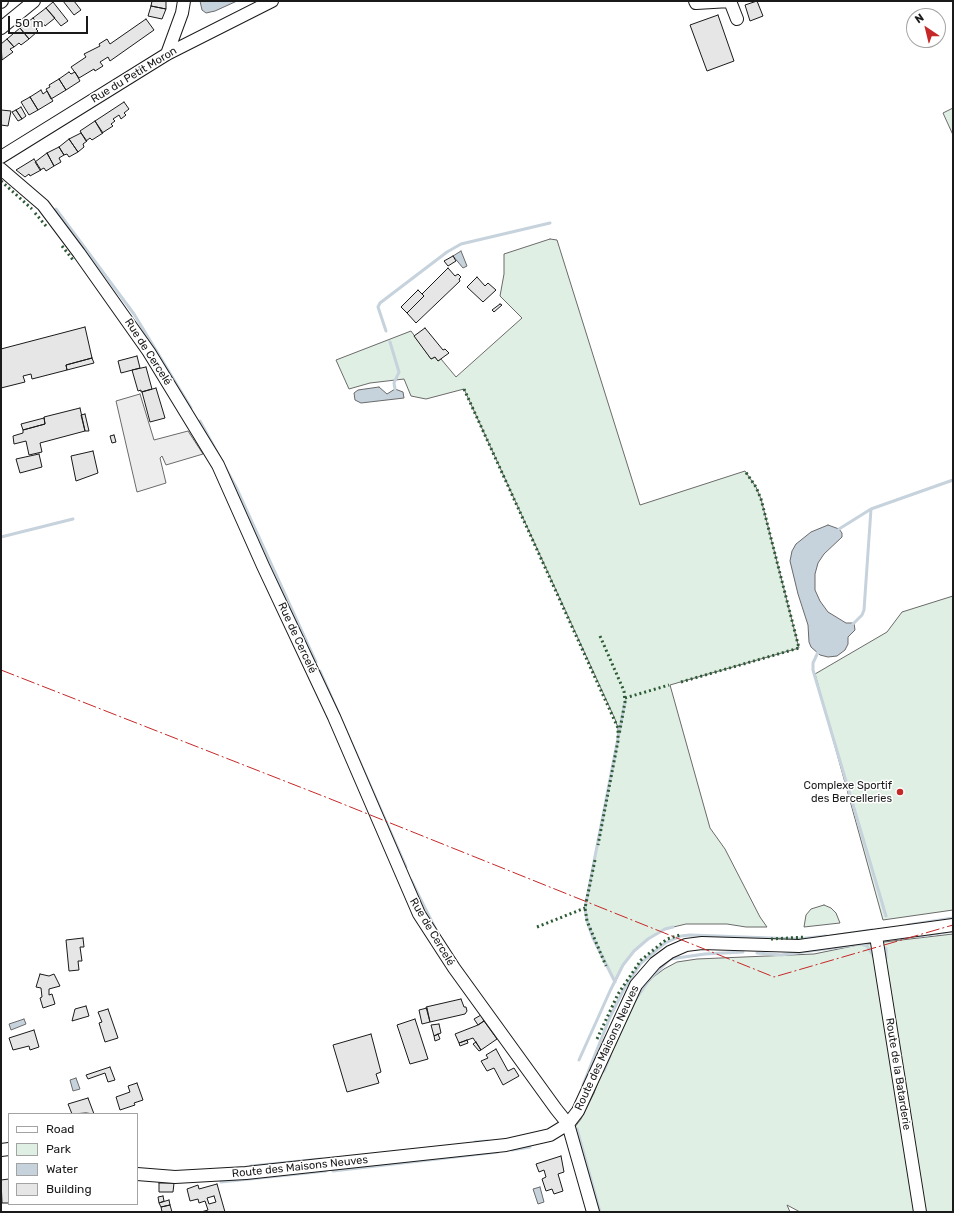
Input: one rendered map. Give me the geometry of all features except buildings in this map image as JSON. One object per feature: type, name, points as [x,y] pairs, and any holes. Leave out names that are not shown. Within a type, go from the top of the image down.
[{"type":"street","points":[[1,28],[34,1]]},
{"type":"street","points":[[167,54],[182,13],[184,1]]},
{"type":"street","name":"Rue du Petit Moron","points":[[1,157],[167,54],[272,1]]},
{"type":"street","points":[[695,1],[696,3],[730,1],[737,19]]},
{"type":"street","name":"Rue de Cercelé","points":[[1,169],[43,205],[75,247],[149,352],[218,465],[263,566],[334,717],[419,914],[454,968],[568,1124]]},
{"type":"street","name":"Route des Maisons Neuves","points":[[138,1174],[175,1177],[246,1174],[471,1150],[550,1136],[568,1124],[585,1098],[612,1034],[636,985],[655,963],[670,952],[686,945],[702,943],[799,946],[953,925]]},
{"type":"street","name":"Route de la Batarderie","points":[[876,936],[920,1212]]},
{"type":"street","points":[[568,1124],[594,1212]]},
{"type":"green space","points":[[953,108],[953,135],[943,113]]},
{"type":"green space","points":[[550,239],[557,240],[640,505],[745,471],[756,487],[761,499],[799,648],[670,685],[710,828],[725,849],[760,917],[767,927],[746,927],[727,924],[686,924],[665,929],[648,939],[634,951],[623,965],[615,982],[593,938],[587,921],[585,908],[618,741],[618,728],[615,719],[464,389],[426,399],[411,396],[404,379],[370,383],[349,389],[336,360],[411,331],[431,359],[435,357],[438,361],[441,359],[456,377],[522,318],[500,296],[504,274],[504,254]]},
{"type":"green space","name":"Complexe Sportif des Bercelleries","points":[[953,596],[953,910],[883,920],[815,674],[887,632],[902,612]]},
{"type":"green space","points":[[824,905],[831,908],[836,913],[840,923],[804,927],[806,915],[811,909]]},
{"type":"green space","points":[[953,934],[953,1212],[800,1212],[787,1205],[790,1212],[593,1212],[571,1132],[581,1119],[594,1093],[613,1041],[641,991],[652,978],[677,962],[697,959],[814,954],[858,945]]},
{"type":"shaded area","points":[[140,394],[154,440],[188,431],[203,454],[166,465],[162,456],[160,458],[166,483],[137,492],[116,401]]},
{"type":"water","points":[[200,1],[237,1],[215,11],[206,13],[202,10]]},
{"type":"water","points":[[461,251],[467,266],[463,268],[453,256]]},
{"type":"water","points":[[379,387],[387,394],[395,389],[403,392],[404,398],[361,403],[355,400],[354,393],[358,390]]},
{"type":"water","points":[[828,525],[839,529],[842,533],[842,537],[824,554],[818,563],[815,574],[815,590],[820,601],[828,612],[846,623],[854,623],[855,630],[848,637],[848,644],[845,650],[837,656],[828,657],[820,655],[811,647],[809,642],[808,625],[798,594],[790,561],[792,551],[796,544],[811,532]]},
{"type":"water","points":[[24,1019],[26,1024],[11,1030],[9,1024]]},
{"type":"water","points":[[76,1078],[80,1089],[73,1091],[70,1080]]},
{"type":"water","points":[[540,1187],[544,1202],[538,1204],[533,1189]]},
{"type":"waterway","points":[[56,209],[134,314],[191,408]]},
{"type":"waterway","points":[[386,331],[378,307],[380,303],[447,252],[461,244],[550,223]]},
{"type":"waterway","points":[[390,342],[399,372],[394,383],[395,389]]},
{"type":"waterway","points":[[200,421],[237,489],[316,662]]},
{"type":"waterway","points":[[852,625],[862,615],[864,610],[871,509],[953,480]]},
{"type":"waterway","points":[[839,529],[871,509]]},
{"type":"waterway","points":[[1,537],[73,519]]},
{"type":"waterway","points":[[819,650],[813,663],[813,670],[886,916]]},
{"type":"waterway","points":[[320,671],[406,867]]},
{"type":"waterway","points":[[615,982],[593,938],[587,921],[585,908],[625,702]]},
{"type":"waterway","points":[[411,880],[435,928]]},
{"type":"waterway","points":[[908,925],[953,918]]},
{"type":"waterway","points":[[579,1060],[623,965],[634,951],[648,939],[665,929],[673,927]]},
{"type":"waterway","points":[[831,936],[872,930]]},
{"type":"waterway","points":[[920,936],[953,931]]},
{"type":"waterway","points":[[583,1085],[610,1017],[624,989],[641,963],[665,943],[681,936],[690,935],[798,939],[826,936]]},
{"type":"waterway","points":[[757,953],[781,955],[861,944],[867,946],[874,957]]},
{"type":"waterway","points":[[886,948],[886,958]]},
{"type":"waterway","points":[[634,1002],[649,980],[670,959],[705,954],[743,952]]},
{"type":"waterway","points":[[604,1071],[610,1056]]},
{"type":"waterway","points":[[577,1129],[600,1212]]},
{"type":"waterway","points":[[475,1142],[488,1141]]},
{"type":"waterway","points":[[512,1150],[530,1147]]},
{"type":"waterway","points":[[333,1171],[498,1152]]},
{"type":"waterway","points":[[251,1166],[321,1159]]},
{"type":"waterway","points":[[221,1182],[326,1171]]},
{"type":"hedge","points":[[1,181],[32,209]]},
{"type":"hedge","points":[[35,213],[46,226]]},
{"type":"hedge","points":[[62,246],[73,260]]},
{"type":"hedge","points":[[464,389],[618,728],[618,741],[598,845]]},
{"type":"hedge","points":[[681,682],[799,648],[761,499],[756,487],[745,471]]},
{"type":"hedge","points":[[600,636],[624,691],[625,702],[619,735]]},
{"type":"hedge","points":[[625,698],[669,685]]},
{"type":"hedge","points":[[595,860],[585,908],[587,921],[606,966]]},
{"type":"hedge","points":[[537,927],[585,908]]},
{"type":"hedge","points":[[597,1039],[618,994],[641,960],[667,939],[680,935]]},
{"type":"hedge","points":[[771,939],[806,937]]},
{"type":"power","points":[[1,670],[328,798],[774,977],[953,925]]},
{"type":"place","name":"Complexe Sportif des Bercelleries","points":[[900,792]]}]
